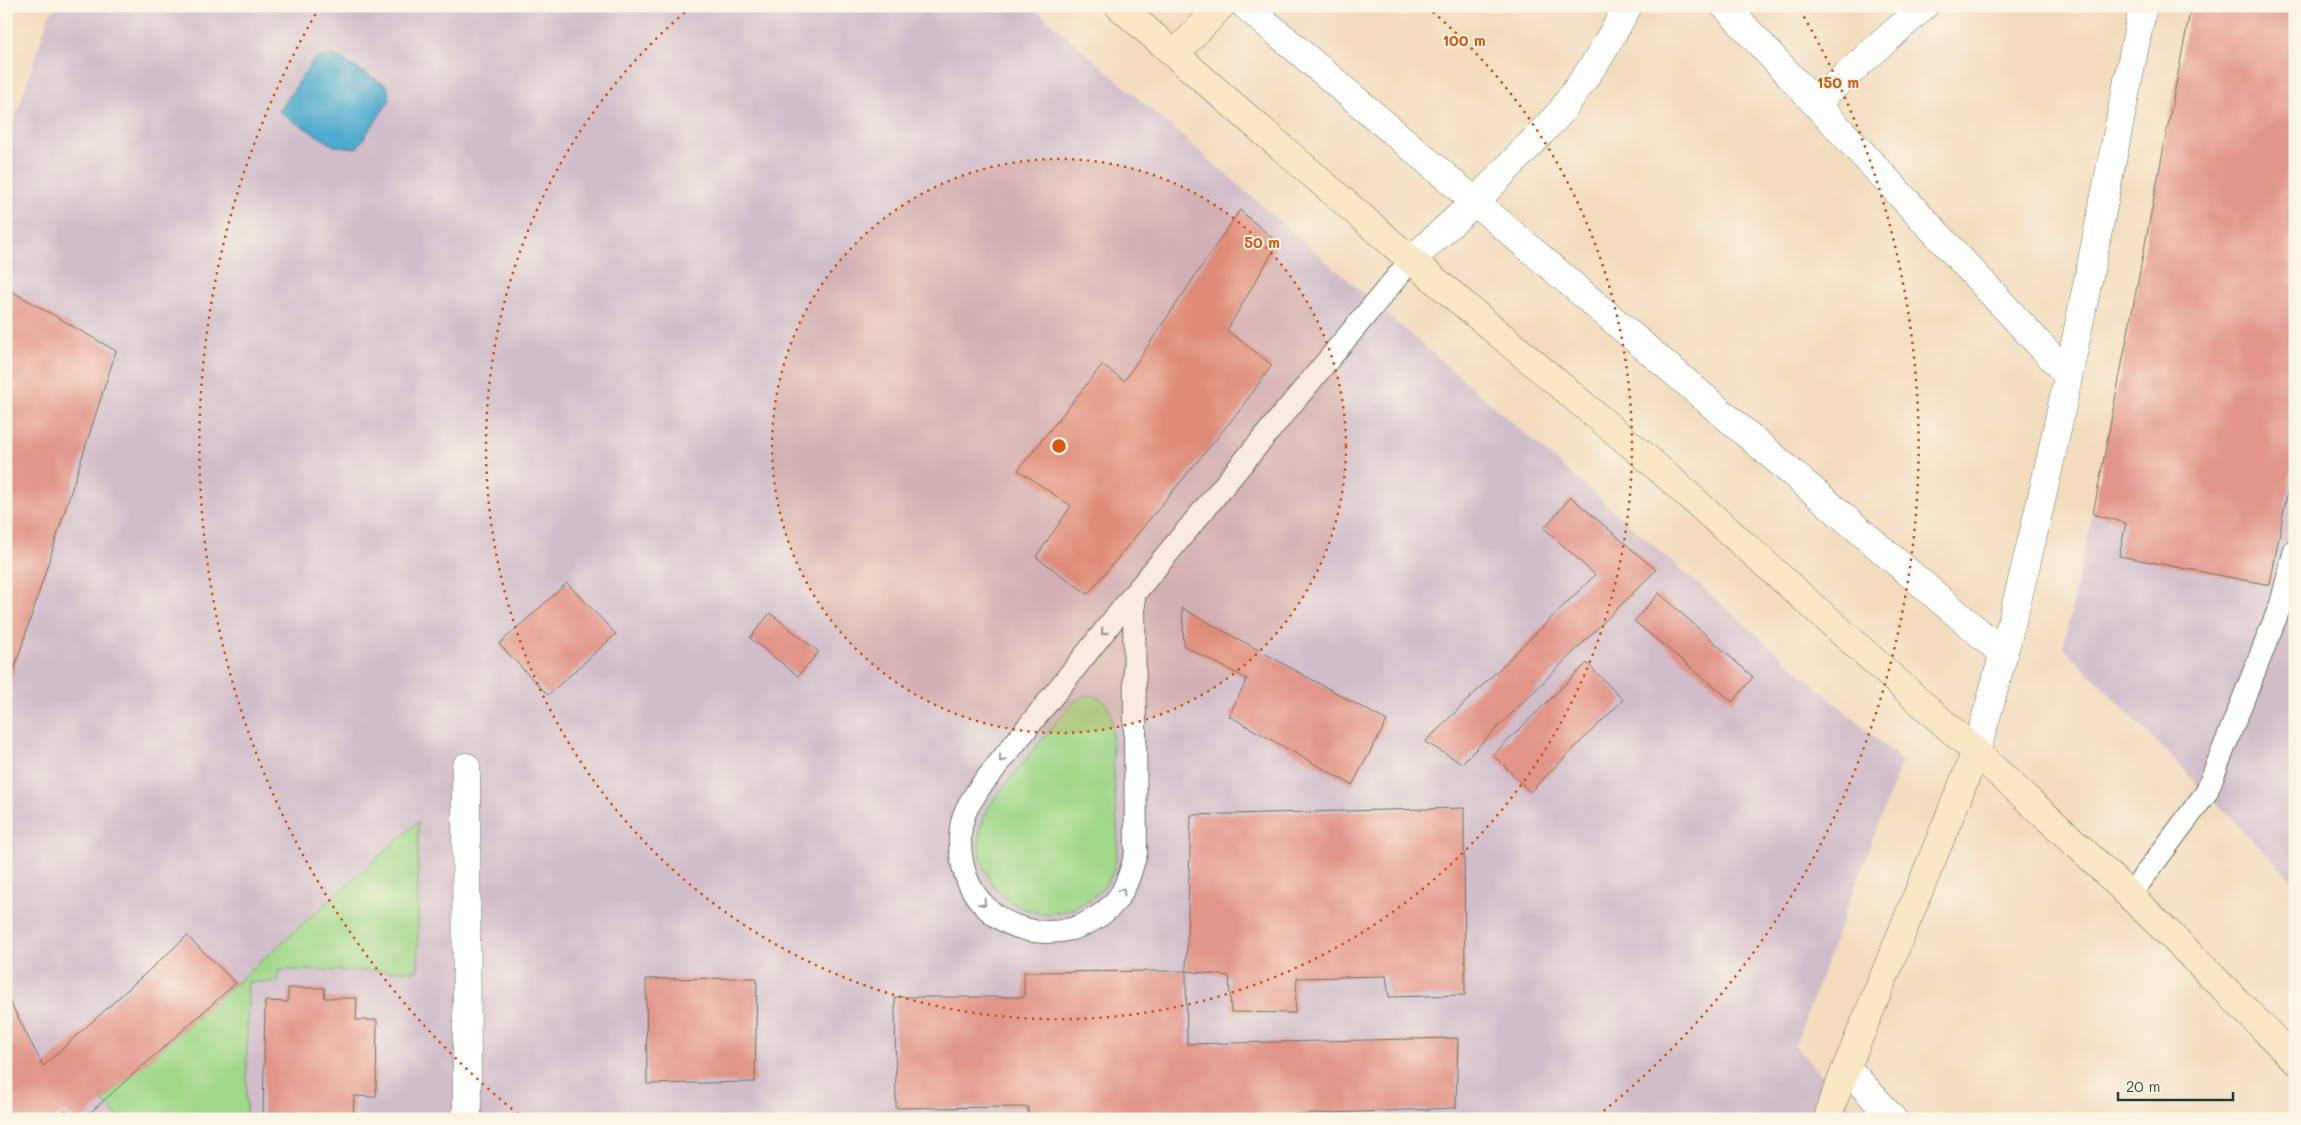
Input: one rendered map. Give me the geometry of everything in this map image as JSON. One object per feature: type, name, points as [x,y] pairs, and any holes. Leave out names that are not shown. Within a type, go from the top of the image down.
[{"type":"street","points":[[1118,6],[1411,260],[1649,460],[1976,752],[2130,895],[2295,1060]]},
{"type":"street","points":[[1175,54],[1221,6]]},
{"type":"street","points":[[1246,6],[2004,654]]},
{"type":"street","points":[[1411,260],[1476,201],[1560,113],[1598,59],[1628,6]]},
{"type":"street","points":[[1725,6],[2068,375]]},
{"type":"street","points":[[1815,103],[1924,6]]},
{"type":"street","points":[[1828,1119],[1832,1103],[1848,1069],[1976,752],[2004,654],[2068,375],[2142,6]]},
{"type":"street","points":[[466,767],[467,1119]]},
{"type":"street","points":[[1848,1069],[1893,1119]]},
{"type":"lane","points":[[1134,594],[1136,853],[1129,879],[1116,901],[1110,907],[1097,918],[1073,929],[1047,933],[1018,928],[993,914],[974,893],[962,867],[959,838],[965,811],[980,787],[1134,594],[1411,260]]},
{"type":"lane","points":[[2130,895],[2206,793],[2281,604],[2295,550]]},
{"type":"shaded area","points":[[57,6],[1032,6],[1902,761],[1795,1046],[1861,1119],[6,1119],[6,146],[50,13]]},
{"type":"shaded area","points":[[2191,6],[2295,6],[2295,883],[2063,647],[2093,514]]},
{"type":"green space","points":[[1085,695],[1101,699],[1107,705],[1111,714],[1118,837],[1116,857],[1109,880],[1093,897],[1064,912],[1043,913],[1023,908],[1006,898],[992,883],[982,864],[979,843],[983,820],[997,795],[1072,703]]},
{"type":"green space","points":[[418,822],[418,971],[279,970],[277,982],[248,982],[246,1119],[120,1119],[103,1101]]},
{"type":"water","points":[[334,55],[387,86],[390,100],[357,148],[334,146],[279,112],[314,59]]},
{"type":"building","points":[[2191,6],[2295,6],[2295,450],[2270,585],[2119,556],[2126,523],[2093,514]]},
{"type":"building","points":[[1240,210],[1278,243],[1227,330],[1272,365],[1239,411],[1088,594],[1036,557],[1071,506],[1018,470],[1102,365],[1124,381]]},
{"type":"building","points":[[6,288],[116,351],[7,692],[6,692]]},
{"type":"building","points":[[1571,497],[1656,570],[1462,763],[1425,742],[1595,575],[1544,528]]},
{"type":"building","points":[[567,583],[616,634],[548,695],[499,644]]},
{"type":"building","points":[[1659,593],[1753,677],[1733,702],[1634,621]]},
{"type":"building","points":[[1182,608],[1387,721],[1352,785],[1229,716],[1247,679],[1184,646]]},
{"type":"building","points":[[770,613],[819,652],[798,676],[750,638]]},
{"type":"building","points":[[1587,663],[1623,700],[1530,792],[1493,755]]},
{"type":"building","points":[[1464,808],[1465,995],[1389,997],[1386,976],[1297,978],[1295,1013],[1231,1012],[1229,976],[1186,971],[1191,815]]},
{"type":"building","points":[[187,936],[236,983],[83,1119],[73,1119],[66,1111],[52,1119],[6,1119],[6,994],[43,1066]]},
{"type":"building","points":[[1186,971],[1187,1044],[1458,1038],[1456,1108],[1188,1119],[1028,1119],[1028,1107],[896,1108],[895,997],[1024,997],[1024,972]]},
{"type":"building","points":[[757,978],[755,1082],[647,1084],[646,979]]},
{"type":"building","points":[[288,988],[325,988],[324,998],[357,998],[356,1020],[377,1020],[376,1097],[354,1096],[353,1119],[263,1119],[265,1001],[288,1002]]}]
